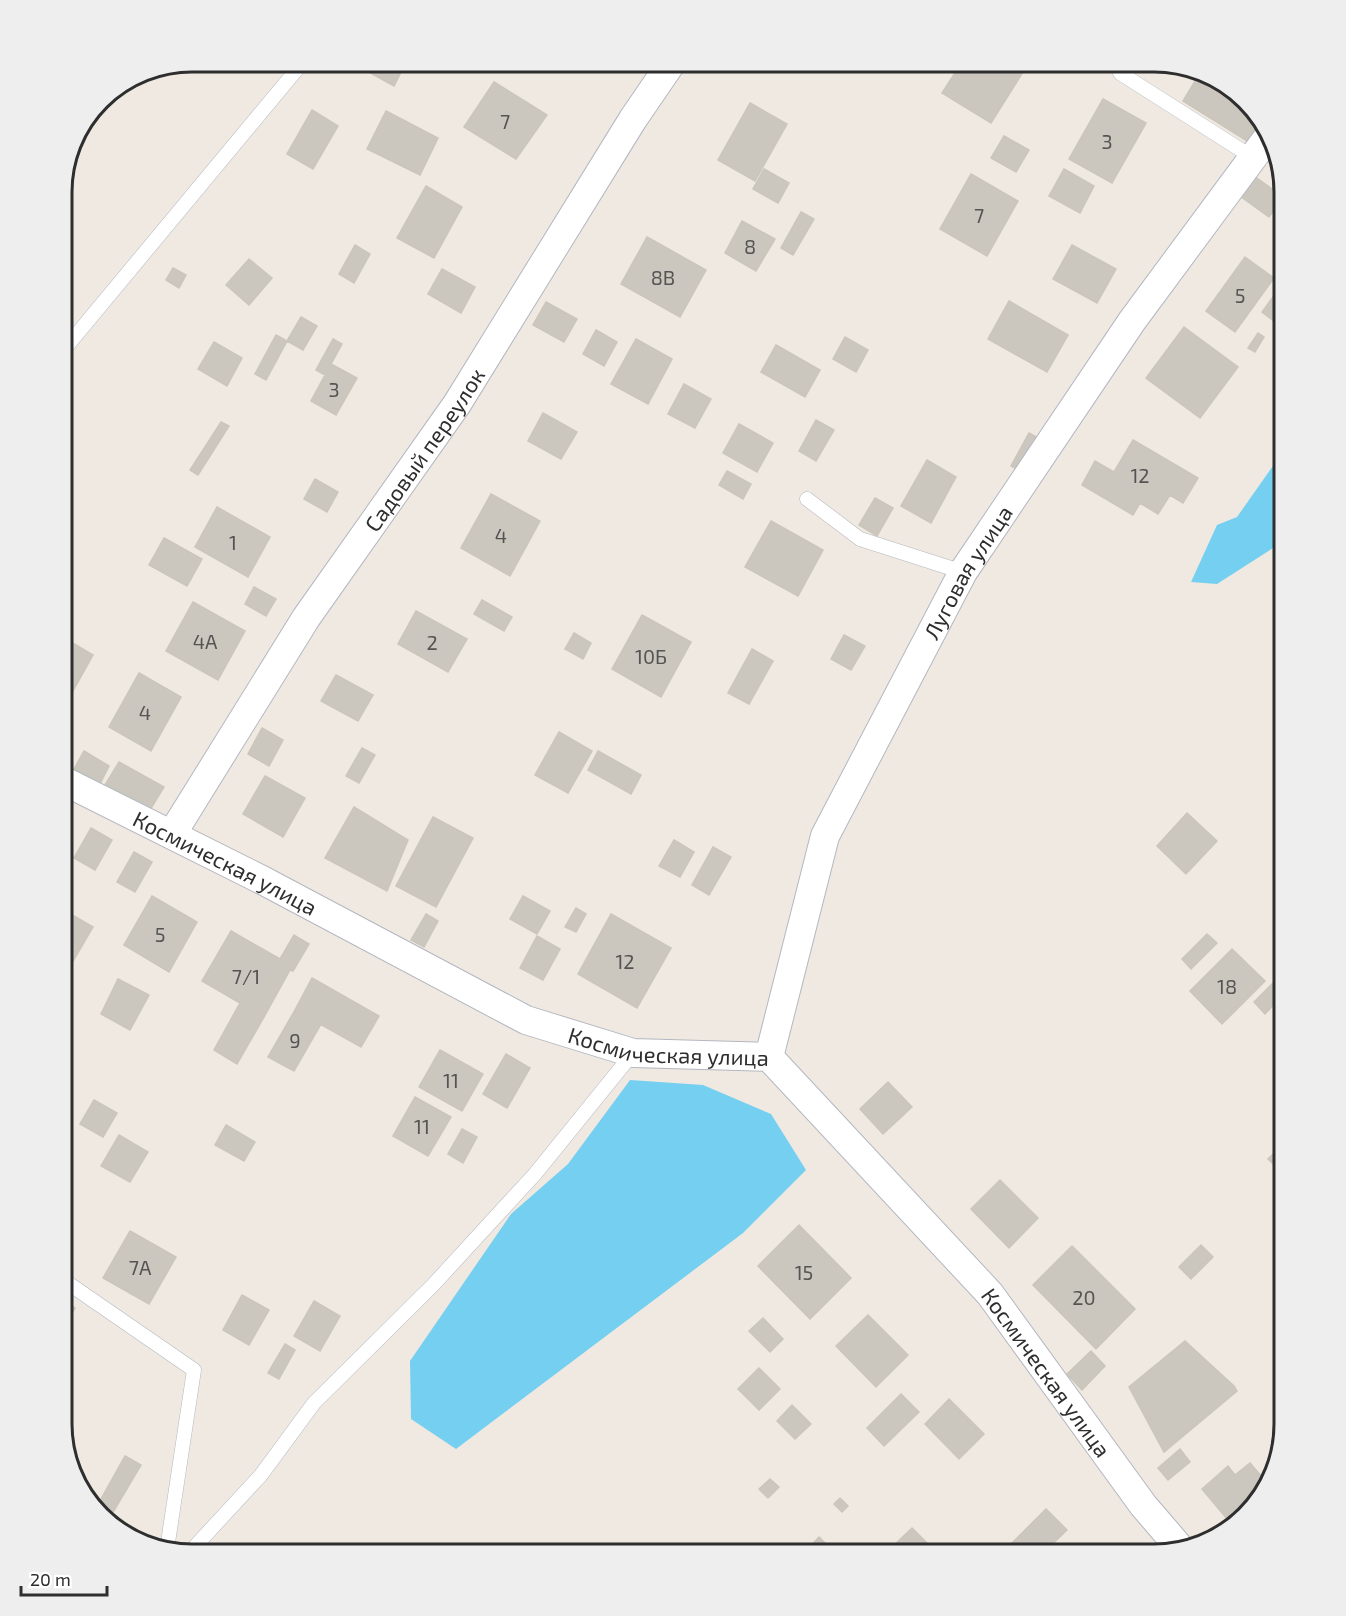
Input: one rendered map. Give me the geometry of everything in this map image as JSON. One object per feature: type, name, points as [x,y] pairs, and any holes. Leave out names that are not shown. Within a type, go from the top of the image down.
[{"type":"street","name":"Садовый переулок","points":[[172,834],[306,618],[457,404],[633,119],[665,72]]},
{"type":"street","name":"Луговая улица","points":[[769,1057],[825,836],[963,572],[1132,321],[1260,147]]},
{"type":"street","name":"Космическая улица","points":[[72,785],[264,881],[526,1020],[633,1053],[769,1057],[990,1294],[1143,1505],[1175,1542]]},
{"type":"lane","points":[[72,340],[295,72]]},
{"type":"lane","points":[[1120,73],[1260,147]]},
{"type":"lane","points":[[807,499],[860,539],[963,572]]},
{"type":"lane","points":[[197,1544],[261,1475],[314,1402],[433,1285],[535,1174],[633,1053]]},
{"type":"lane","points":[[72,1287],[194,1370],[168,1541]]},
{"type":"water","points":[[1274,464],[1274,547],[1217,584],[1191,582],[1217,525],[1237,517]]},
{"type":"water","points":[[630,1080],[703,1085],[771,1114],[806,1170],[743,1233],[456,1449],[411,1419],[410,1361],[511,1214],[568,1164]]},
{"type":"building","points":[[369,72],[401,72],[394,86]]},
{"type":"building","points":[[956,72],[1023,72],[991,123],[942,93]]},
{"type":"building","points":[[1196,80],[1200,81],[1214,88],[1239,107],[1261,137],[1255,146],[1183,101]]},
{"type":"building","points":[[494,82],[547,115],[516,159],[464,127]]},
{"type":"building","points":[[1103,99],[1146,123],[1112,183],[1069,159]]},
{"type":"building","points":[[750,103],[787,124],[755,181],[718,160]]},
{"type":"building","points":[[312,110],[338,126],[313,169],[287,154]]},
{"type":"building","points":[[386,111],[438,138],[420,175],[367,149]]},
{"type":"building","points":[[1004,136],[1029,150],[1016,172],[991,158]]},
{"type":"building","points":[[764,169],[789,183],[778,203],[753,189]]},
{"type":"building","points":[[1064,169],[1094,186],[1080,213],[1049,196]]},
{"type":"building","points":[[971,174],[1018,201],[987,256],[940,229]]},
{"type":"building","points":[[1254,176],[1274,190],[1274,210],[1269,217],[1240,196]]},
{"type":"building","points":[[426,186],[462,207],[434,258],[397,238]]},
{"type":"building","points":[[801,212],[814,219],[793,255],[781,248]]},
{"type":"building","points":[[742,221],[775,239],[756,271],[725,253]]},
{"type":"building","points":[[647,237],[706,270],[680,317],[621,284]]},
{"type":"building","points":[[355,245],[370,254],[354,283],[339,274]]},
{"type":"building","points":[[1072,245],[1116,269],[1097,303],[1053,279]]},
{"type":"building","points":[[1245,257],[1274,278],[1235,332],[1206,311]]},
{"type":"building","points":[[249,259],[272,278],[249,305],[226,285]]},
{"type":"building","points":[[173,268],[186,275],[179,288],[166,280]]},
{"type":"building","points":[[442,269],[475,287],[461,313],[428,294]]},
{"type":"building","points":[[1274,296],[1274,321],[1262,312]]},
{"type":"building","points":[[1009,301],[1068,335],[1047,372],[988,339]]},
{"type":"building","points":[[546,302],[577,319],[564,342],[533,325]]},
{"type":"building","points":[[301,317],[317,326],[303,350],[287,341]]},
{"type":"building","points":[[1184,327],[1238,367],[1200,418],[1146,378]]},
{"type":"building","points":[[596,330],[617,342],[604,366],[583,354]]},
{"type":"building","points":[[1258,333],[1264,337],[1255,352],[1248,348]]},
{"type":"building","points":[[276,335],[287,341],[266,380],[255,374]]},
{"type":"building","points":[[845,337],[868,350],[856,372],[833,359]]},
{"type":"building","points":[[333,339],[342,344],[325,375],[316,370]]},
{"type":"building","points":[[636,339],[672,359],[648,404],[611,384]]},
{"type":"building","points":[[214,342],[242,358],[227,386],[198,369]]},
{"type":"building","points":[[776,345],[820,370],[805,397],[761,372]]},
{"type":"building","points":[[331,364],[357,378],[336,415],[311,401]]},
{"type":"building","points":[[684,384],[711,399],[695,428],[668,414]]},
{"type":"building","points":[[543,413],[577,432],[561,459],[528,441]]},
{"type":"building","points":[[816,420],[834,430],[816,461],[799,451]]},
{"type":"building","points":[[221,422],[229,426],[198,475],[190,470]]},
{"type":"building","points":[[739,424],[773,443],[757,472],[723,453]]},
{"type":"building","points":[[1029,433],[1040,439],[1022,472],[1011,466]]},
{"type":"building","points":[[1133,440],[1198,478],[1183,503],[1170,495],[1158,514],[1140,503],[1133,515],[1082,485],[1095,461],[1114,472]]},
{"type":"building","points":[[927,460],[956,477],[931,523],[901,506]]},
{"type":"building","points":[[727,471],[751,484],[743,499],[719,485]]},
{"type":"building","points":[[315,479],[338,492],[327,512],[304,499]]},
{"type":"building","points":[[491,494],[540,521],[510,576],[461,548]]},
{"type":"building","points":[[875,498],[893,508],[877,536],[859,525]]},
{"type":"building","points":[[217,507],[270,537],[248,577],[195,547]]},
{"type":"building","points":[[771,521],[823,550],[798,596],[745,567]]},
{"type":"building","points":[[164,538],[202,559],[187,586],[149,565]]},
{"type":"building","points":[[254,587],[276,599],[266,616],[245,604]]},
{"type":"building","points":[[482,600],[512,617],[504,631],[474,614]]},
{"type":"building","points":[[193,602],[245,631],[218,680],[166,651]]},
{"type":"building","points":[[416,611],[467,639],[448,672],[398,644]]},
{"type":"building","points":[[642,615],[691,642],[661,697],[612,669]]},
{"type":"building","points":[[574,633],[591,643],[583,659],[565,649]]},
{"type":"building","points":[[844,635],[865,646],[851,670],[831,659]]},
{"type":"building","points":[[72,643],[93,655],[72,693]]},
{"type":"building","points":[[752,649],[773,661],[749,704],[728,693]]},
{"type":"building","points":[[139,673],[181,697],[151,751],[109,727]]},
{"type":"building","points":[[336,675],[373,695],[358,721],[321,701]]},
{"type":"building","points":[[262,728],[283,740],[269,766],[248,754]]},
{"type":"building","points":[[559,732],[592,751],[568,793],[535,775]]},
{"type":"building","points":[[362,748],[375,755],[359,783],[346,776]]},
{"type":"building","points":[[84,751],[109,766],[100,784],[74,769]]},
{"type":"building","points":[[598,751],[641,775],[631,794],[588,770]]},
{"type":"building","points":[[119,762],[164,787],[150,810],[105,785]]},
{"type":"building","points":[[265,776],[305,798],[283,837],[243,814]]},
{"type":"building","points":[[354,807],[408,840],[387,891],[325,858]]},
{"type":"building","points":[[1187,813],[1217,841],[1186,874],[1157,846]]},
{"type":"building","points":[[433,817],[473,838],[436,907],[396,886]]},
{"type":"building","points":[[91,828],[112,840],[95,870],[74,858]]},
{"type":"building","points":[[674,840],[694,852],[680,877],[659,866]]},
{"type":"building","points":[[713,847],[731,857],[709,895],[692,885]]},
{"type":"building","points":[[134,852],[152,862],[135,892],[117,882]]},
{"type":"building","points":[[152,896],[197,922],[169,972],[124,945]]},
{"type":"building","points":[[523,896],[550,911],[537,934],[510,919]]},
{"type":"building","points":[[576,908],[586,914],[576,932],[565,927]]},
{"type":"building","points":[[426,914],[438,921],[424,947],[411,940]]},
{"type":"building","points":[[611,914],[671,948],[637,1008],[578,974]]},
{"type":"building","points":[[72,915],[93,927],[72,963]]},
{"type":"building","points":[[231,931],[280,959],[294,935],[309,944],[293,971],[290,970],[264,1017],[202,981]]},
{"type":"building","points":[[1207,934],[1217,943],[1191,969],[1182,959]]},
{"type":"building","points":[[537,936],[560,949],[543,980],[520,968]]},
{"type":"building","points":[[1232,949],[1265,981],[1222,1024],[1190,991]]},
{"type":"building","points":[[312,978],[379,1016],[361,1047],[295,1010]]},
{"type":"building","points":[[118,979],[149,995],[130,1030],[101,1014]]},
{"type":"building","points":[[1274,982],[1274,1005],[1265,1014],[1254,1002]]},
{"type":"building","points":[[240,1003],[264,1017],[237,1064],[214,1050]]},
{"type":"building","points":[[295,1010],[321,1024],[294,1071],[268,1057]]},
{"type":"building","points":[[440,1050],[483,1074],[462,1111],[419,1087]]},
{"type":"building","points":[[506,1054],[530,1068],[507,1108],[483,1094]]},
{"type":"building","points":[[888,1082],[912,1107],[883,1134],[860,1109]]},
{"type":"building","points":[[415,1097],[451,1117],[428,1156],[393,1136]]},
{"type":"building","points":[[94,1100],[117,1113],[103,1137],[80,1124]]},
{"type":"building","points":[[226,1125],[255,1142],[244,1161],[215,1145]]},
{"type":"building","points":[[462,1129],[477,1137],[463,1163],[448,1154]]},
{"type":"building","points":[[119,1135],[148,1152],[130,1182],[101,1166]]},
{"type":"building","points":[[1274,1153],[1274,1165],[1268,1159]]},
{"type":"building","points":[[1000,1180],[1038,1218],[1009,1248],[971,1209]]},
{"type":"building","points":[[799,1225],[851,1278],[810,1319],[758,1266]]},
{"type":"building","points":[[130,1231],[176,1257],[149,1304],[103,1278]]},
{"type":"building","points":[[1201,1245],[1213,1257],[1191,1279],[1179,1267]]},
{"type":"building","points":[[1072,1246],[1135,1309],[1096,1349],[1033,1285]]},
{"type":"building","points":[[242,1295],[269,1310],[249,1345],[223,1330]]},
{"type":"building","points":[[314,1301],[340,1316],[320,1351],[294,1336]]},
{"type":"building","points":[[868,1315],[908,1355],[876,1387],[836,1346]]},
{"type":"building","points":[[763,1318],[783,1339],[770,1352],[749,1331]]},
{"type":"building","points":[[1185,1341],[1237,1391],[1164,1452],[1129,1387]]},
{"type":"building","points":[[285,1344],[295,1350],[279,1379],[268,1373]]},
{"type":"building","points":[[1091,1351],[1105,1366],[1082,1390],[1067,1374]]},
{"type":"building","points":[[759,1368],[780,1389],[759,1410],[738,1389]]},
{"type":"building","points":[[901,1394],[919,1412],[884,1446],[867,1428]]},
{"type":"building","points":[[949,1399],[984,1434],[959,1459],[925,1424]]},
{"type":"building","points":[[792,1405],[811,1424],[795,1439],[777,1421]]},
{"type":"building","points":[[1180,1449],[1190,1462],[1168,1480],[1158,1468]]},
{"type":"building","points":[[125,1456],[141,1465],[112,1513],[100,1501]]},
{"type":"building","points":[[1250,1463],[1262,1477],[1249,1497],[1227,1519],[1202,1489],[1228,1466],[1235,1475]]},
{"type":"building","points":[[770,1479],[779,1487],[768,1498],[759,1489]]},
{"type":"building","points":[[840,1498],[848,1506],[842,1512],[834,1504]]},
{"type":"building","points":[[1046,1509],[1067,1530],[1052,1544],[1011,1544]]},
{"type":"building","points":[[912,1528],[928,1544],[895,1544]]},
{"type":"building","points":[[819,1537],[826,1544],[812,1544]]}]
